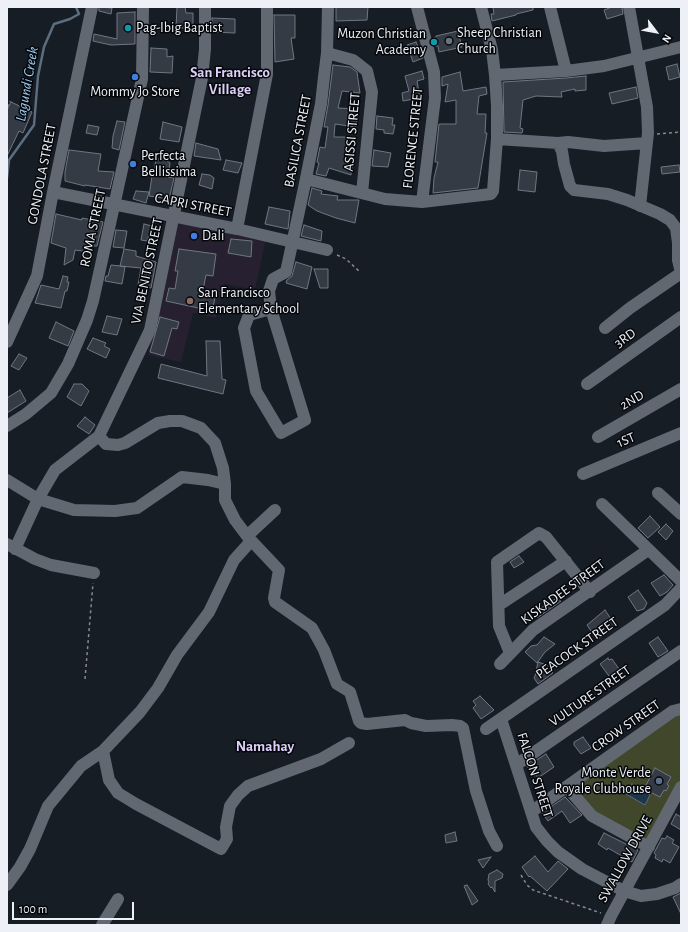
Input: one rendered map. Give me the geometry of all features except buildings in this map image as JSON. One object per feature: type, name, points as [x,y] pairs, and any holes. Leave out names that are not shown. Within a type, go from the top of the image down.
[{"type":"street","name":"GONDOLA STREET","points":[[7,342],[37,276],[92,7]]},
{"type":"street","name":"ROMA STREET","points":[[7,426],[26,414],[51,393],[68,364],[87,320],[93,301],[142,79],[143,7]]},
{"type":"street","name":"VIA BENITO STREET","points":[[10,548],[55,470],[99,436],[150,330],[202,78],[205,49],[205,7]]},
{"type":"street","points":[[237,229],[267,74],[267,7]]},
{"type":"street","name":"BASILICA STREET","points":[[271,309],[269,291],[273,279],[286,272],[321,104],[327,53],[328,7]]},
{"type":"street","name":"FLORENCE STREET","points":[[418,7],[434,72],[435,98],[422,202]]},
{"type":"street","points":[[306,179],[386,199],[422,202],[491,194],[493,191],[497,139],[497,106],[492,50],[481,7]]},
{"type":"street","points":[[550,7],[566,71]]},
{"type":"street","points":[[629,7],[647,107],[648,138],[640,206]]},
{"type":"street","points":[[495,75],[566,71],[604,66],[681,47]]},
{"type":"street","name":"ASISSI STREET","points":[[327,53],[353,60],[367,71],[372,92],[362,193]]},
{"type":"street","points":[[497,139],[558,143],[568,142],[604,146],[648,138]]},
{"type":"street","points":[[558,143],[562,151],[570,186],[574,190],[608,194],[627,200],[670,220],[676,228],[678,260],[681,273],[630,308],[605,328]]},
{"type":"street","name":"CAPRI STREET","points":[[53,192],[237,229],[327,250]]},
{"type":"street","points":[[271,309],[305,420],[281,433],[256,391],[244,328],[249,315],[271,309]]},
{"type":"street","name":"3RD","points":[[587,384],[681,317]]},
{"type":"street","name":"2ND","points":[[598,437],[681,389]]},
{"type":"street","points":[[99,436],[106,444],[118,445],[125,443],[158,423],[170,421],[182,422],[200,428],[215,443],[223,468],[225,500],[235,520],[249,538],[279,570],[274,598],[276,602],[312,628],[324,650],[337,684],[350,692],[359,721],[366,724],[405,720],[426,726],[452,725],[463,728],[476,792],[489,831],[497,846]]},
{"type":"street","name":"1ST","points":[[583,474],[681,433]]},
{"type":"street","points":[[7,480],[38,498],[74,510],[115,511],[137,508],[182,477],[208,480],[225,484]]},
{"type":"street","points":[[658,493],[681,514]]},
{"type":"street","points":[[602,504],[681,581]]},
{"type":"street","points":[[7,885],[20,867],[30,849],[48,806],[80,766],[103,751],[140,712],[158,688],[177,656],[209,612],[234,560],[249,538],[275,510]]},
{"type":"street","points":[[510,653],[500,626],[497,562],[539,533],[546,537],[590,592]]},
{"type":"street","points":[[10,548],[51,565],[94,574]]},
{"type":"street","name":"KISKADEE STREET","points":[[500,664],[533,630],[590,592],[648,550]]},
{"type":"street","points":[[499,605],[566,561]]},
{"type":"street","name":"PEACOCK STREET","points":[[486,729],[665,605],[681,588]]},
{"type":"street","name":"VULTURE STREET","points":[[516,765],[681,651]]},
{"type":"street","name":"CROW STREET","points":[[531,812],[673,711],[681,709]]},
{"type":"street","name":"FALCON STREET","points":[[501,719],[536,827],[558,852],[582,869],[624,891],[641,896],[657,894],[675,888],[681,884]]},
{"type":"street","points":[[103,751],[109,780],[118,793],[221,849],[227,839],[226,827],[230,806],[248,786],[321,759],[349,743]]},
{"type":"street","points":[[567,786],[592,816],[649,847]]},
{"type":"street","name":"SWALLOW DRIVE","points":[[609,920],[681,786]]},
{"type":"street","points":[[102,925],[118,899]]},
{"type":"path","points":[[7,106],[10,101]]},
{"type":"path","points":[[648,138],[681,132]]},
{"type":"path","points":[[327,250],[346,259],[360,272]]},
{"type":"path","points":[[85,678],[94,574]]},
{"type":"path","points":[[521,875],[527,885],[534,890],[609,920]]},
{"type":"shaded area","name":"San Francisco Elementary School","points":[[177,221],[265,242],[255,290],[224,284],[216,318],[193,313],[181,362],[148,355]]},
{"type":"green space","points":[[681,713],[681,781],[648,842],[594,812],[573,787],[675,715]]},
{"type":"water","points":[[632,784],[650,795],[645,805],[626,794]]},
{"type":"waterway","name":"Lagundi Creek","points":[[7,178],[9,160],[34,125],[38,76],[44,47],[54,24],[70,19],[79,14],[76,7]]},
{"type":"place","name":"Pag-Ibig Baptist","points":[[128,28]]},
{"type":"place","name":"Sheep Christian Church","points":[[449,41]]},
{"type":"place","name":"Muzon Christian Academy","points":[[434,42]]},
{"type":"place","name":"Mommy Jo Store","points":[[135,77]]},
{"type":"place","name":"Perfecta Bellissima","points":[[133,164]]},
{"type":"place","name":"Dali","points":[[194,236]]},
{"type":"place","name":"San Francisco Elementary School","points":[[190,301]]},
{"type":"place","name":"Monte Verde Royale Clubhouse","points":[[659,781]]},
{"type":"district","name":"San Francisco Village","points":[[230,80]]},
{"type":"district","name":"Namahay","points":[[265,746]]}]
